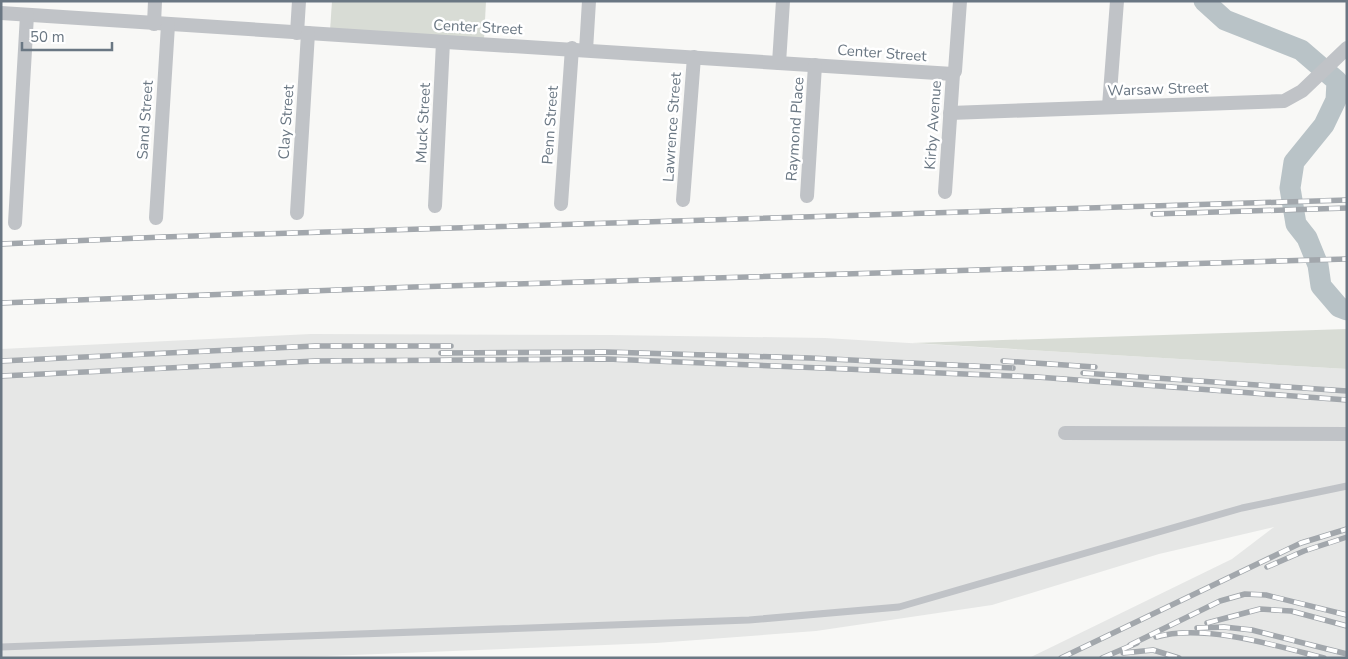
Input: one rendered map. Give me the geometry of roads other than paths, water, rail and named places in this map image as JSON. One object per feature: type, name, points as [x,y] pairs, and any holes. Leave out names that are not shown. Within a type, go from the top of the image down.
[{"type":"street","points":[[154,24],[155,1]]},
{"type":"street","name":"Clay Street","points":[[297,213],[303,33],[299,1]]},
{"type":"street","points":[[586,50],[589,1]]},
{"type":"street","points":[[779,62],[783,1]]},
{"type":"street","name":"Kirby Avenue","points":[[945,192],[960,1]]},
{"type":"street","points":[[1109,106],[1117,1]]},
{"type":"street","name":"Center Street","points":[[1,14],[443,42],[572,48],[953,74]]},
{"type":"street","points":[[15,223],[28,15]]},
{"type":"street","name":"Sand Street","points":[[156,218],[168,25]]},
{"type":"street","name":"Muck Street","points":[[435,206],[443,42]]},
{"type":"street","name":"Penn Street","points":[[561,204],[572,48]]},
{"type":"street","name":"Warsaw Street","points":[[950,113],[1284,101],[1302,91],[1347,48]]},
{"type":"street","name":"Lawrence Street","points":[[683,200],[694,57]]},
{"type":"street","name":"Raymond Place","points":[[807,196],[816,65]]},
{"type":"street","points":[[1065,433],[1347,434]]},
{"type":"lane","points":[[1,647],[749,620],[899,607],[1242,508],[1347,486]]},
{"type":"waterway","points":[[1204,1],[1225,20],[1301,50],[1337,81],[1336,100],[1324,125],[1294,162],[1290,188],[1296,224],[1307,238],[1318,265],[1321,286],[1339,307],[1347,310]]},
{"type":"railway","points":[[1,244],[163,237],[1347,200]]},
{"type":"railway","points":[[1153,214],[1347,208]]},
{"type":"railway","points":[[1,303],[414,287],[1347,259]]},
{"type":"railway","points":[[1,361],[315,346],[451,346]]},
{"type":"railway","points":[[441,353],[607,352],[810,358],[1013,368]]},
{"type":"railway","points":[[1,376],[315,361],[607,359],[1037,377],[1347,400]]},
{"type":"railway","points":[[1003,361],[1095,367]]},
{"type":"railway","points":[[1083,373],[1347,391]]},
{"type":"railway","points":[[1061,658],[1301,543],[1347,529]]},
{"type":"railway","points":[[1267,567],[1304,551],[1347,537]]},
{"type":"railway","points":[[1130,645],[1220,601],[1245,594],[1266,595],[1347,615]]},
{"type":"railway","points":[[1207,623],[1260,609],[1291,611],[1347,626]]},
{"type":"railway","points":[[1197,628],[1224,627],[1252,630],[1347,654]]},
{"type":"railway","points":[[1156,637],[1175,633],[1217,634],[1263,642],[1324,658]]},
{"type":"railway","points":[[1102,658],[1137,643]]},
{"type":"railway","points":[[1123,653],[1153,650],[1179,658]]}]
